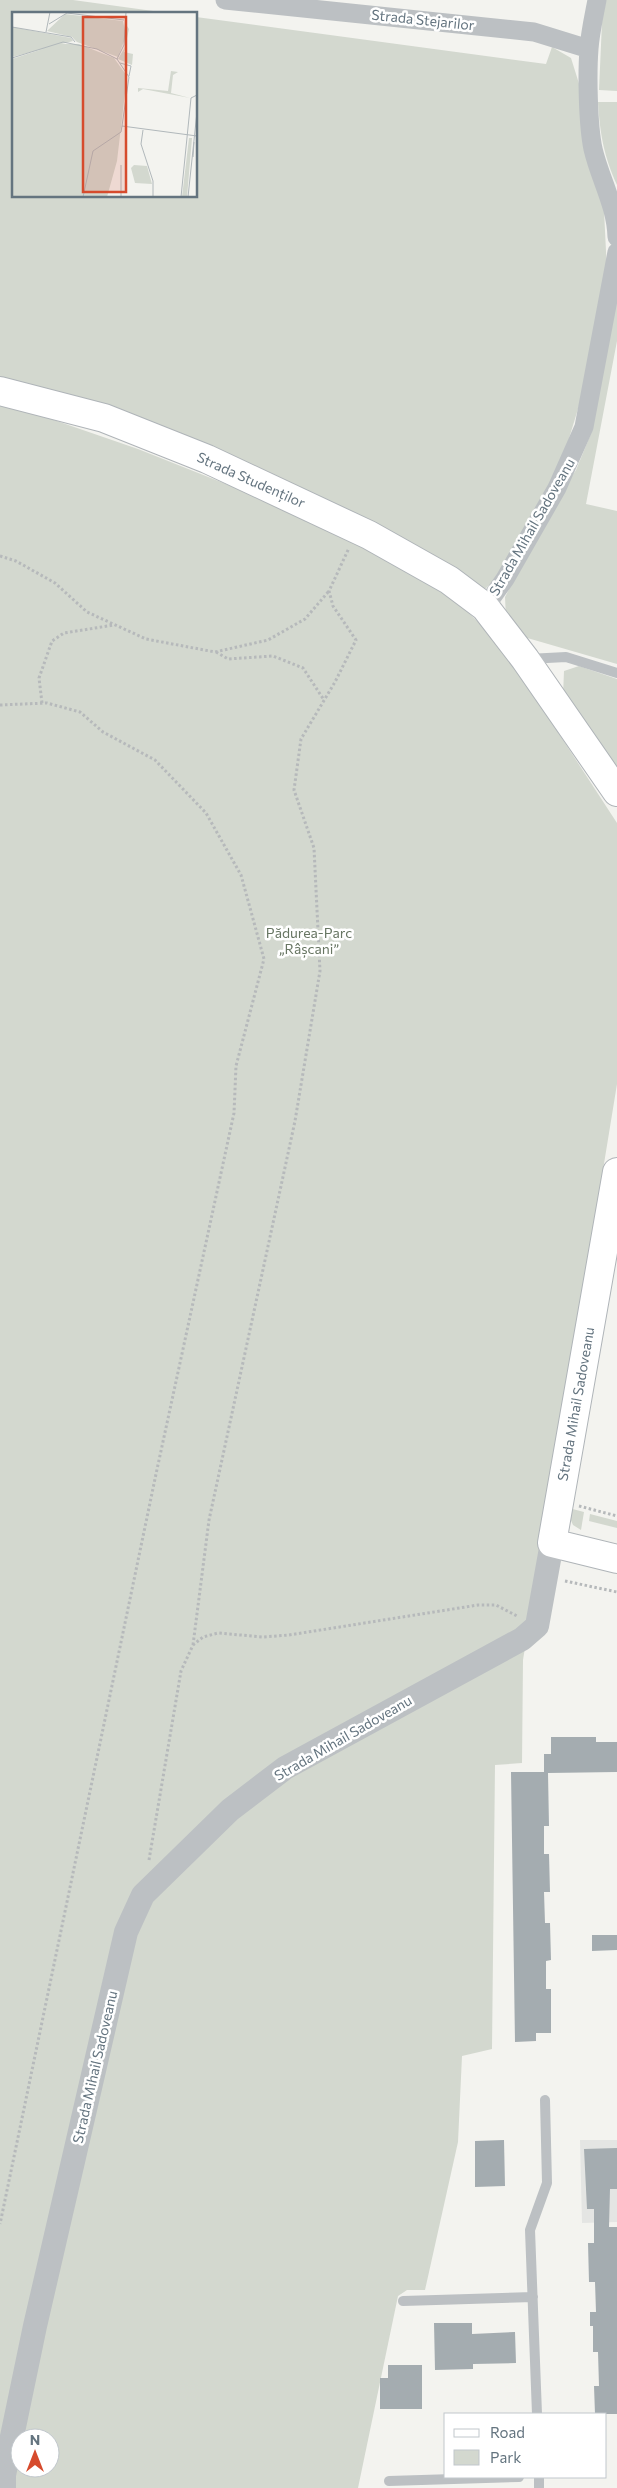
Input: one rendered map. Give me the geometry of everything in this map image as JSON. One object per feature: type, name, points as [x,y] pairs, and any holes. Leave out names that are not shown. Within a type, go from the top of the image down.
[{"type":"main road","name":"Strada Studenților","points":[[0,391],[104,418],[207,459],[356,529],[449,580],[485,607]]},
{"type":"main road","name":"Strada Mihail Sadoveanu","points":[[485,607],[525,659],[617,792]]},
{"type":"main road","name":"Strada Mihail Sadoveanu","points":[[552,1544],[617,1172]]},
{"type":"main road","points":[[552,1544],[617,1559]]},
{"type":"street","name":"Strada Stejarilor","points":[[225,0],[534,32],[588,48]]},
{"type":"street","points":[[597,0],[588,48],[593,149],[611,200],[617,237]]},
{"type":"street","name":"Strada Mihail Sadoveanu","points":[[485,607],[505,579],[557,488],[584,427],[617,252]]},
{"type":"street","name":"Strada Mihail Sadoveanu","points":[[4,2488],[4,2475],[35,2326],[126,1932],[143,1895],[230,1810],[285,1768],[522,1639],[538,1626],[552,1544]]},
{"type":"lane","points":[[525,659],[566,658],[617,673]]},
{"type":"lane","points":[[537,2413],[530,2230],[547,2183],[545,2100]]},
{"type":"lane","points":[[403,2301],[533,2297]]},
{"type":"lane","points":[[389,2481],[486,2478]]},
{"type":"path","points":[[215,652],[268,640],[305,619],[329,591],[356,529]]},
{"type":"path","points":[[0,556],[16,561],[55,583],[86,612],[146,639],[215,652],[228,659],[273,656],[302,668],[324,700]]},
{"type":"path","points":[[143,1895],[181,1671],[193,1645],[208,1520],[295,1121],[320,971],[314,848],[294,790],[301,739],[356,640],[333,606],[329,591]]},
{"type":"path","points":[[42,703],[39,678],[52,641],[64,633],[115,625]]},
{"type":"path","points":[[0,705],[42,703],[80,712],[103,732],[154,760],[206,813],[241,875],[264,959],[236,1066],[234,1113],[156,1474],[0,2224]]},
{"type":"path","points":[[588,1509],[617,1516]]},
{"type":"path","points":[[564,1581],[617,1592]]},
{"type":"path","points":[[193,1645],[203,1636],[218,1633],[263,1637],[289,1635],[478,1604],[496,1605],[538,1626]]},
{"type":"shaded area","points":[[580,2140],[617,2140],[617,2222],[582,2223]]},
{"type":"green space","points":[[0,0],[73,0],[160,12],[12,12],[12,198],[198,198],[198,17],[546,64],[552,47],[571,58],[581,90],[604,210],[607,272],[581,399],[560,468],[500,575],[485,589],[0,378]]},
{"type":"green space","points":[[603,0],[617,0],[617,91],[599,90]]},
{"type":"green space","points":[[598,102],[617,102],[617,185],[603,145]]},
{"type":"green space","points":[[617,294],[617,341],[586,504],[617,511],[617,664],[517,635],[506,618],[505,597],[549,512],[576,470],[592,431]]},
{"type":"green space","name":"Pădurea-Parc „Râșcani”","points":[[0,405],[51,419],[138,449],[246,492],[364,545],[449,593],[482,626],[511,660],[617,823],[617,1084],[523,1660],[522,1763],[495,1765],[492,2049],[462,2056],[458,2142],[425,2290],[407,2290],[398,2296],[358,2488],[0,2488]]},
{"type":"green space","points":[[579,666],[617,679],[617,774],[563,696],[564,671]]},
{"type":"green space","points":[[565,1507],[584,1512],[581,1530],[573,1525]]},
{"type":"green space","points":[[590,1514],[617,1521],[617,1528],[589,1521]]},
{"type":"building","points":[[551,1737],[596,1737],[596,1742],[617,1742],[617,1772],[548,1773],[549,1826],[544,1826],[544,1854],[549,1854],[550,1892],[544,1892],[545,1923],[550,1923],[551,1960],[546,1961],[546,1989],[551,1989],[551,2033],[536,2033],[536,2041],[515,2042],[511,1772],[544,1772],[544,1754],[551,1754]]},
{"type":"building","points":[[592,1935],[617,1935],[617,1950],[592,1951]]},
{"type":"building","points":[[504,2140],[505,2186],[475,2187],[475,2141]]},
{"type":"building","points":[[617,2148],[617,2189],[610,2189],[609,2227],[617,2227],[617,2414],[595,2413],[594,2386],[599,2386],[598,2352],[593,2352],[593,2326],[590,2326],[590,2312],[596,2312],[595,2282],[589,2282],[588,2243],[594,2243],[594,2209],[587,2209],[584,2149]]},
{"type":"building","points":[[434,2323],[472,2323],[472,2334],[515,2332],[516,2363],[473,2364],[473,2369],[435,2370]]},
{"type":"building","points":[[388,2365],[422,2365],[422,2409],[380,2409],[380,2378],[388,2378]]}]
